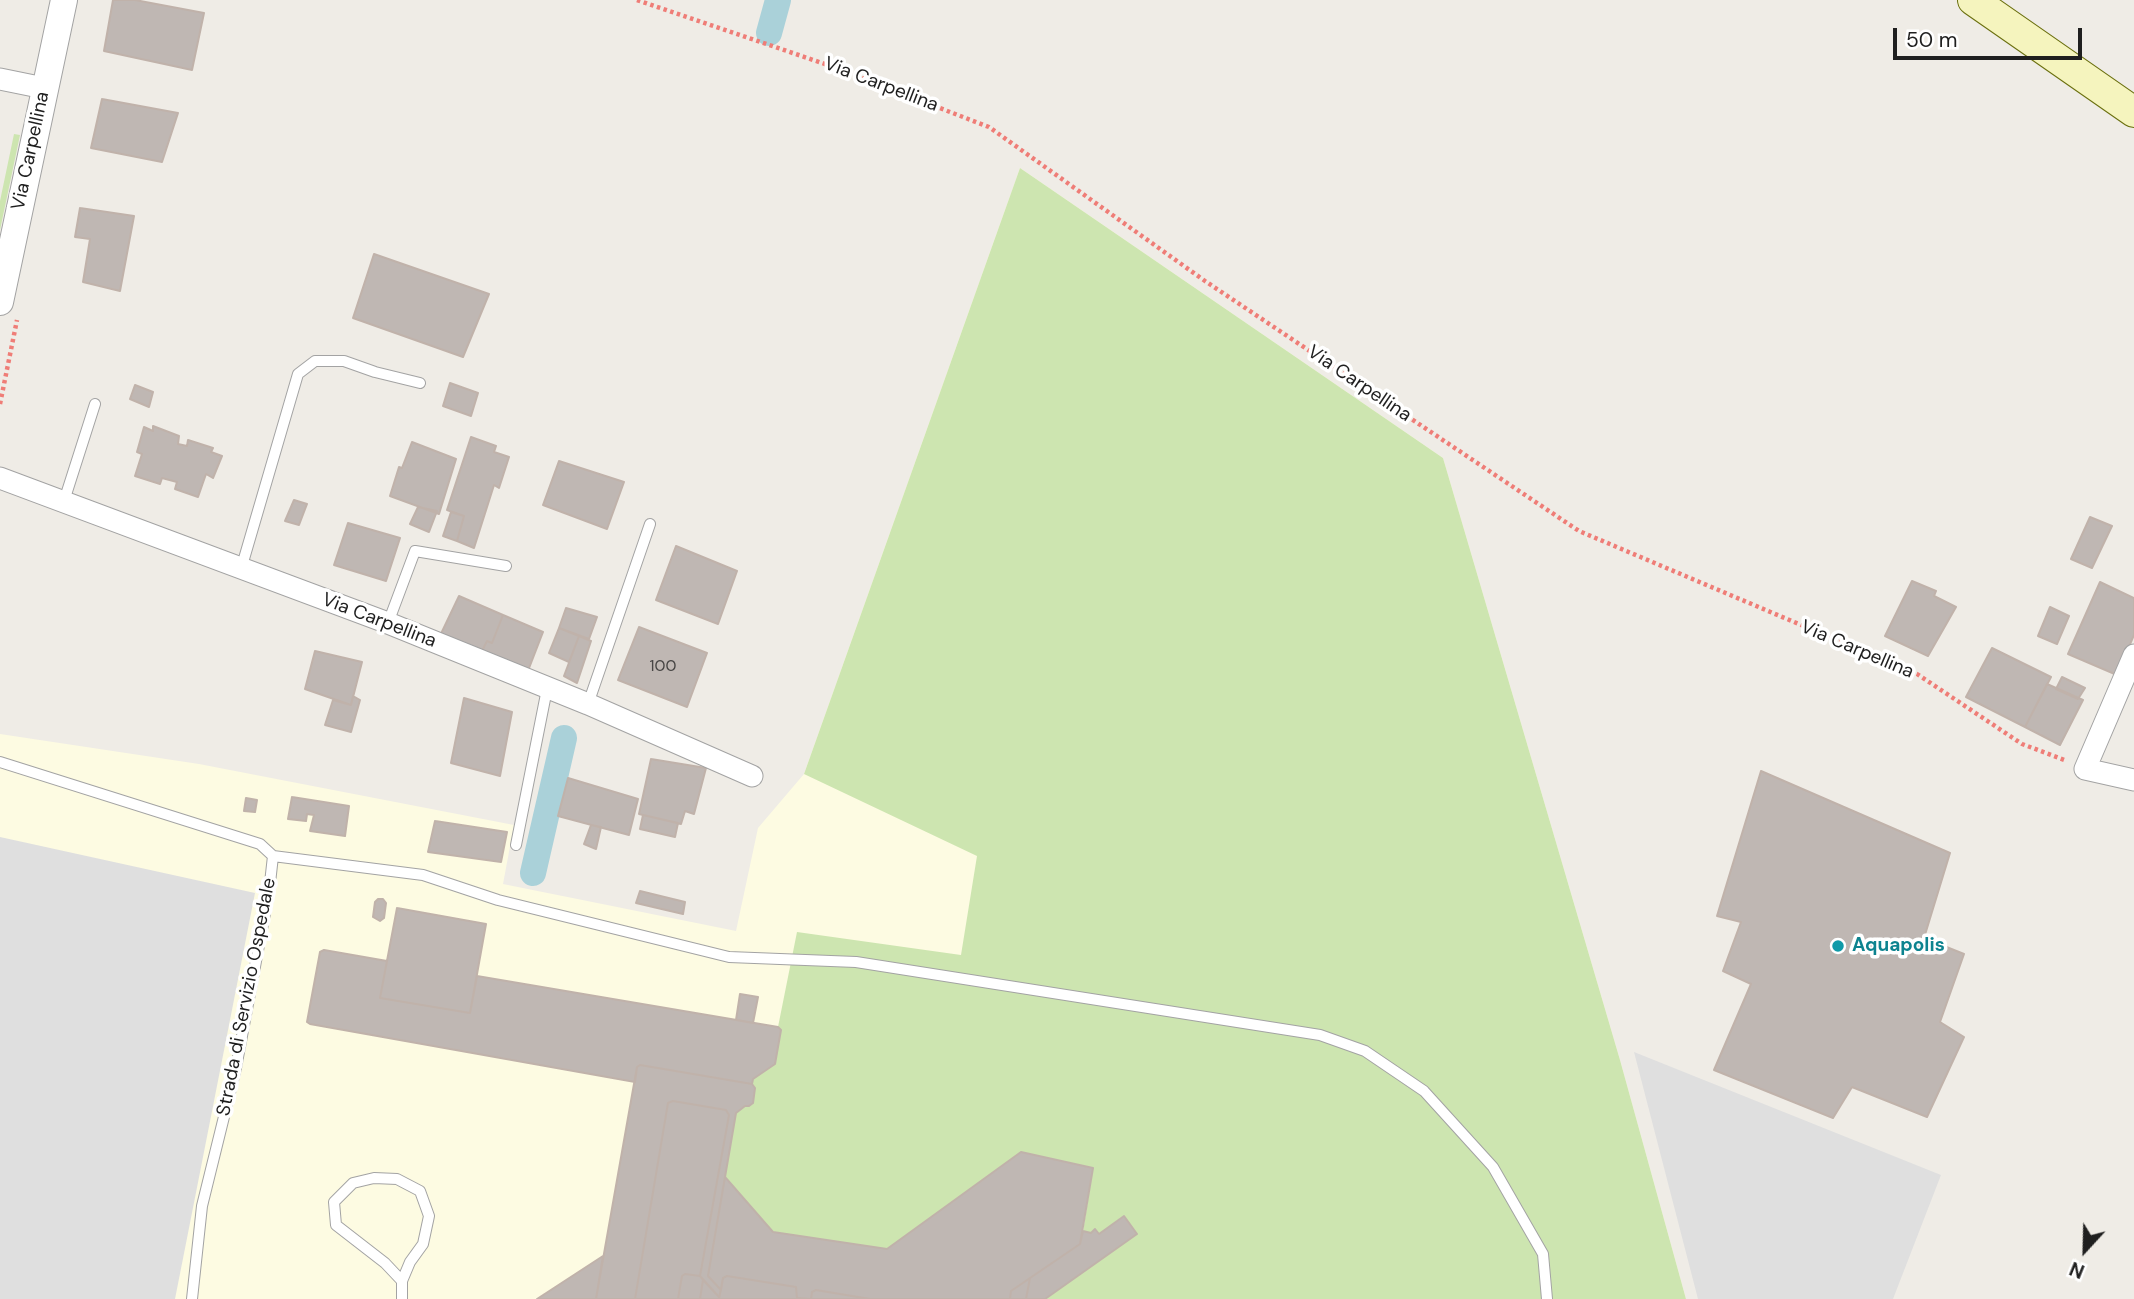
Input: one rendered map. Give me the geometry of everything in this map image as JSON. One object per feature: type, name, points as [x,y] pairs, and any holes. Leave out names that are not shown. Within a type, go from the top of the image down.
[{"type":"main road","points":[[1973,0],[2134,112]]},
{"type":"street","name":"Via Carpellina","points":[[0,302],[64,0]]},
{"type":"street","points":[[0,79],[44,88]]},
{"type":"street","name":"Via Carpellina","points":[[0,478],[388,623],[587,704],[752,776]]},
{"type":"street","points":[[2134,655],[2085,769],[2134,780]]},
{"type":"lane","points":[[241,569],[298,374],[315,361],[344,361],[420,383]]},
{"type":"lane","points":[[64,501],[94,404]]},
{"type":"lane","points":[[587,704],[650,524]]},
{"type":"lane","points":[[388,623],[415,551],[506,566]]},
{"type":"lane","points":[[516,845],[547,689]]},
{"type":"lane","name":"Strada di Servizio Ospedale","points":[[0,762],[260,844],[273,856],[269,892],[236,1068],[202,1206],[192,1299]]},
{"type":"lane","points":[[273,856],[423,875],[498,900],[729,957],[856,962],[1320,1035],[1365,1051],[1424,1091],[1493,1167],[1543,1254],[1547,1299]]},
{"type":"lane","points":[[402,1281],[385,1263],[336,1225],[334,1202],[353,1183],[374,1178],[397,1179],[420,1191],[429,1216],[423,1244],[410,1262],[402,1281],[402,1299]]},
{"type":"path","name":"Via Carpellina","points":[[637,0],[828,65],[989,127],[1205,281],[1579,531],[1917,674],[2022,744],[2085,769]]},
{"type":"shaded area","points":[[1020,168],[1443,458],[1620,1060],[1686,1299],[0,1299],[0,734],[199,764],[514,825],[503,884],[736,931],[758,828],[804,774]]},
{"type":"shaded area","points":[[0,837],[255,893],[175,1299],[0,1299]]},
{"type":"shaded area","points":[[1634,1052],[1941,1175],[1893,1299],[1698,1299]]},
{"type":"green space","points":[[14,134],[20,135],[0,230],[0,201]]},
{"type":"green space","points":[[1020,168],[1443,458],[1620,1060],[1686,1299],[1045,1299],[1137,1234],[1123,1216],[1099,1234],[1095,1229],[1091,1233],[1083,1231],[1093,1169],[1021,1152],[887,1249],[773,1232],[725,1177],[736,1113],[753,1103],[753,1079],[775,1064],[781,1031],[778,1027],[797,932],[961,955],[977,856],[804,774]]},
{"type":"building","points":[[113,0],[135,0],[204,13],[192,70],[104,51]]},
{"type":"building","points":[[102,99],[178,113],[162,162],[91,148]]},
{"type":"building","points":[[80,208],[134,216],[120,291],[83,282],[90,239],[75,237]]},
{"type":"building","points":[[374,254],[489,294],[463,357],[353,318]]},
{"type":"building","points":[[450,383],[478,393],[471,416],[443,406]]},
{"type":"building","points":[[135,385],[153,392],[149,407],[130,399]]},
{"type":"building","points":[[153,426],[179,436],[178,444],[187,446],[188,440],[213,448],[211,452],[222,456],[213,478],[206,474],[198,497],[175,489],[177,482],[162,478],[160,484],[135,476],[142,454],[137,452],[144,427],[153,431]]},
{"type":"building","points":[[471,437],[496,446],[494,452],[509,457],[499,488],[494,485],[474,548],[457,541],[464,516],[447,510]]},
{"type":"building","points":[[412,442],[456,459],[439,514],[390,496],[399,467],[402,468]]},
{"type":"building","points":[[559,461],[624,482],[607,529],[543,505]]},
{"type":"building","points":[[294,500],[307,504],[299,525],[285,521]]},
{"type":"building","points":[[418,507],[437,511],[429,532],[410,524]]},
{"type":"building","points":[[451,512],[464,516],[457,541],[443,536]]},
{"type":"building","points":[[2090,517],[2112,526],[2092,568],[2071,559]]},
{"type":"building","points":[[348,523],[400,538],[386,581],[334,565]]},
{"type":"building","points":[[676,546],[737,571],[718,624],[656,600]]},
{"type":"building","points":[[1912,581],[1936,591],[1934,596],[1956,607],[1928,656],[1885,636]]},
{"type":"building","points":[[2100,582],[2134,598],[2134,635],[2117,675],[2068,654]]},
{"type":"building","points":[[459,596],[503,615],[492,643],[487,641],[479,657],[438,640]]},
{"type":"building","points":[[2050,607],[2069,616],[2057,644],[2038,636]]},
{"type":"building","points":[[566,608],[597,617],[589,639],[559,628]]},
{"type":"building","points":[[503,615],[543,632],[526,676],[479,657],[487,641],[492,643]]},
{"type":"building","points":[[639,627],[707,653],[687,707],[618,680]]},
{"type":"building","points":[[559,628],[579,636],[569,662],[549,653]]},
{"type":"building","points":[[579,636],[591,641],[577,683],[564,676]]},
{"type":"building","points":[[1992,648],[2051,677],[2025,727],[1966,697]]},
{"type":"building","points":[[315,651],[362,662],[351,705],[305,689]]},
{"type":"building","points":[[2062,677],[2085,688],[2078,699],[2056,689]]},
{"type":"building","points":[[2047,684],[2083,700],[2060,745],[2025,727]]},
{"type":"building","points":[[353,696],[360,700],[351,732],[325,725],[333,700],[351,705]]},
{"type":"building","points":[[464,698],[512,712],[500,776],[451,763]]},
{"type":"building","points":[[651,759],[706,768],[694,814],[685,811],[681,824],[639,814]]},
{"type":"building","name":"Aquapolis","points":[[1761,771],[1950,853],[1924,938],[1964,954],[1940,1022],[1964,1037],[1927,1117],[1852,1087],[1833,1118],[1714,1070],[1751,984],[1723,971],[1741,922],[1717,916]]},
{"type":"building","points":[[568,778],[638,799],[629,835],[558,816]]},
{"type":"building","points":[[292,797],[349,806],[345,836],[310,831],[314,815],[307,814],[306,821],[288,819]]},
{"type":"building","points":[[246,798],[257,800],[255,812],[244,811]]},
{"type":"building","points":[[643,815],[678,823],[675,837],[640,829]]},
{"type":"building","points":[[435,821],[507,832],[501,862],[428,852]]},
{"type":"building","points":[[591,825],[601,827],[596,849],[584,844]]},
{"type":"building","points":[[640,891],[685,902],[683,914],[636,903]]},
{"type":"building","points":[[378,899],[383,899],[386,903],[384,918],[380,921],[373,917]]},
{"type":"building","points":[[397,908],[486,924],[470,1013],[380,998]]},
{"type":"building","points":[[324,950],[387,961],[380,998],[470,1013],[477,976],[778,1027],[781,1030],[775,1064],[753,1079],[752,1084],[640,1065],[637,1067],[635,1082],[310,1024],[307,1022],[320,952]]},
{"type":"building","points":[[740,994],[758,997],[753,1023],[736,1020]]},
{"type":"building","points":[[640,1065],[752,1084],[755,1088],[753,1103],[736,1113],[708,1276],[721,1290],[719,1297],[700,1276],[729,1115],[726,1110],[673,1101],[668,1103],[635,1299],[596,1299],[637,1067]]},
{"type":"building","points":[[673,1101],[726,1110],[729,1115],[700,1276],[682,1276],[678,1299],[635,1299],[668,1103]]},
{"type":"building","points":[[1021,1152],[1093,1168],[1080,1244],[1011,1291],[1010,1299],[870,1299],[816,1290],[809,1299],[797,1298],[796,1287],[727,1276],[723,1278],[721,1290],[708,1276],[725,1177],[773,1232],[887,1249]]},
{"type":"building","points":[[1124,1216],[1137,1234],[1045,1299],[1026,1299],[1030,1278],[1080,1244],[1083,1231],[1091,1233],[1095,1229],[1099,1234]]},
{"type":"building","points":[[603,1256],[596,1299],[537,1299]]},
{"type":"building","points":[[682,1276],[700,1276],[703,1280],[700,1299],[678,1299]]},
{"type":"building","points":[[727,1276],[796,1287],[797,1298],[809,1299],[719,1299],[723,1278]]},
{"type":"building","points":[[1030,1278],[1026,1299],[1010,1299],[1011,1291]]},
{"type":"building","points":[[703,1280],[719,1297],[719,1299],[700,1299]]},
{"type":"building","points":[[816,1290],[870,1299],[811,1299],[812,1292]]},
{"type":"waterway","points":[[769,33],[778,0]]},
{"type":"waterway","points":[[533,873],[564,738]]},
{"type":"place","name":"Aquapolis","points":[[1838,946]]}]
